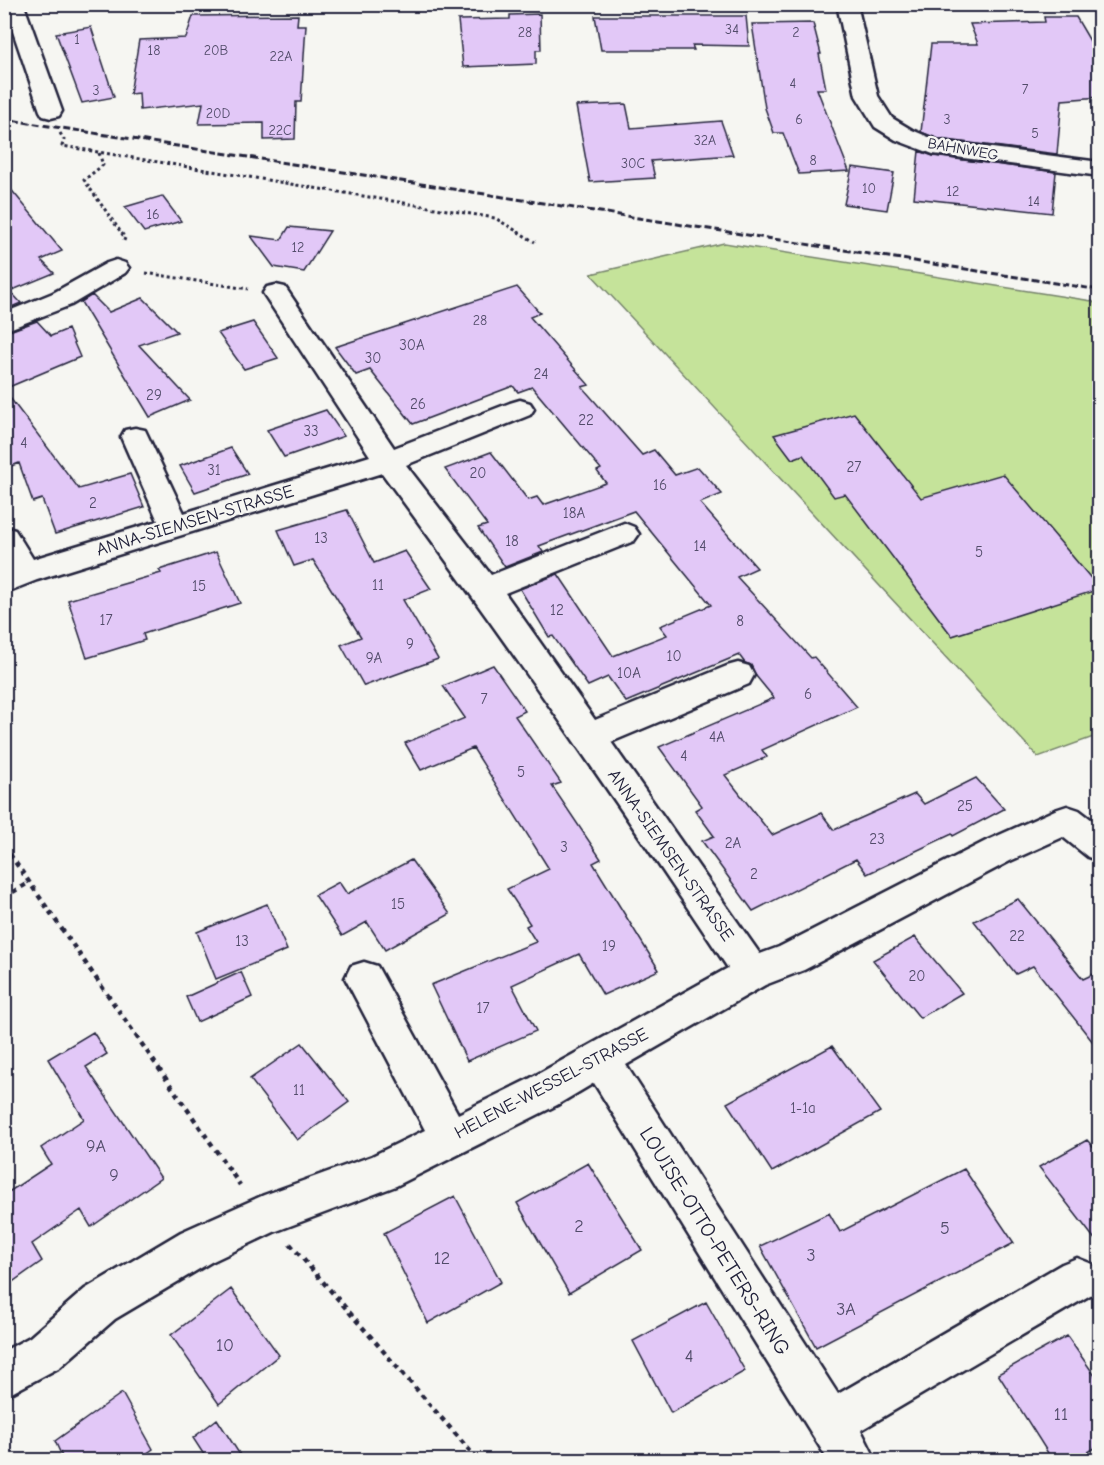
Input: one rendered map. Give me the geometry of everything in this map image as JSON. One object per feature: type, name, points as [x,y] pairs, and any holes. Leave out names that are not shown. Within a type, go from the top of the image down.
[{"type":"street","points":[[17,4],[15,8],[51,111]]},
{"type":"street","name":"BAHNWEG","points":[[847,4],[867,96],[883,122],[904,135],[933,147],[1100,169]]},
{"type":"street","points":[[4,323],[62,299],[116,268]]},
{"type":"street","name":"ANNA-SIEMSEN-STRASSE","points":[[276,293],[388,461],[485,589],[663,841],[752,973]]},
{"type":"street","name":"ANNA-SIEMSEN-STRASSE","points":[[15,577],[175,525],[388,461],[519,409]]},
{"type":"street","points":[[135,437],[175,525]]},
{"type":"street","points":[[485,589],[624,534]]},
{"type":"street","points":[[4,537],[15,577]]},
{"type":"street","points":[[588,737],[738,675]]},
{"type":"street","name":"HELENE-WESSEL-STRASSE","points":[[4,1375],[45,1353],[100,1304],[196,1247],[264,1215],[382,1172],[543,1092],[752,973],[791,959],[998,851],[1067,820],[1097,842]]},
{"type":"street","points":[[364,978],[450,1138]]},
{"type":"street","name":"LOUISE-OTTO-PETERS-RING","points":[[600,1058],[854,1461]]},
{"type":"street","points":[[830,1423],[1077,1279]]},
{"type":"path","points":[[64,140],[62,146],[98,153],[495,218],[535,242]]},
{"type":"path","points":[[98,153],[103,165],[84,180],[125,238],[116,268],[276,293]]},
{"type":"path","points":[[4,846],[239,1183],[264,1215],[478,1461]]},
{"type":"path","points":[[4,897],[30,882]]},
{"type":"green space","points":[[724,243],[1092,301],[1100,308],[1099,735],[1038,757],[591,274]]},
{"type":"building","points":[[540,14],[541,50],[536,50],[536,64],[463,67],[458,20],[510,19],[510,15]]},
{"type":"building","points":[[298,15],[297,25],[306,25],[301,102],[296,102],[295,139],[264,140],[264,123],[199,124],[203,103],[140,110],[139,93],[130,94],[139,40],[186,38],[193,16]]},
{"type":"building","points":[[595,16],[746,16],[749,46],[692,45],[694,50],[601,50]]},
{"type":"building","points":[[1044,17],[1076,17],[1100,58],[1100,97],[1062,100],[1057,154],[939,139],[921,132],[931,44],[978,44],[970,24],[1045,22]]},
{"type":"building","points":[[813,23],[821,54],[819,54],[826,89],[817,89],[849,171],[799,174],[783,133],[774,133],[765,108],[752,24]]},
{"type":"building","points":[[91,27],[114,97],[82,103],[56,33]]},
{"type":"building","points":[[626,104],[631,128],[721,121],[733,155],[651,161],[655,178],[590,182],[576,106]]},
{"type":"building","points":[[919,151],[933,156],[1056,172],[1052,213],[914,198]]},
{"type":"building","points":[[852,167],[894,173],[887,210],[844,204]]},
{"type":"building","points":[[4,181],[62,251],[41,260],[54,273],[10,291],[21,303],[4,310]]},
{"type":"building","points":[[162,196],[181,221],[144,232],[125,207]]},
{"type":"building","points":[[289,227],[330,231],[304,272],[274,267],[251,236],[281,240]]},
{"type":"building","points":[[517,287],[540,313],[530,317],[589,385],[582,387],[642,455],[654,450],[675,475],[698,467],[722,494],[700,503],[757,568],[737,577],[811,658],[814,657],[857,707],[762,750],[767,757],[725,775],[772,835],[821,813],[834,830],[915,794],[924,804],[976,778],[1004,809],[953,836],[952,834],[867,874],[856,859],[753,911],[702,841],[714,836],[695,810],[702,806],[659,747],[774,698],[756,676],[751,665],[745,663],[739,655],[626,702],[608,677],[588,686],[553,636],[549,637],[520,589],[558,574],[613,656],[667,635],[660,626],[711,605],[634,511],[539,546],[543,552],[505,567],[478,528],[487,525],[445,469],[491,452],[528,500],[537,497],[543,505],[606,483],[597,471],[601,469],[532,387],[518,392],[513,386],[413,424],[370,370],[356,375],[335,347]]},
{"type":"building","points":[[92,295],[109,312],[143,298],[177,332],[139,345],[190,400],[150,417],[81,302]]},
{"type":"building","points":[[37,321],[51,336],[68,329],[80,357],[4,389],[4,333]]},
{"type":"building","points":[[253,322],[278,358],[244,369],[218,333]]},
{"type":"building","points":[[4,390],[79,489],[130,474],[144,507],[55,534],[42,499],[33,502],[19,463],[4,469]]},
{"type":"building","points":[[326,410],[344,436],[284,457],[267,430]]},
{"type":"building","points":[[854,413],[921,498],[1003,474],[1100,589],[952,636],[845,494],[834,497],[803,455],[792,459],[774,435]]},
{"type":"building","points":[[231,448],[248,474],[195,492],[180,466]]},
{"type":"building","points":[[347,510],[374,563],[405,551],[431,589],[403,600],[438,659],[364,686],[341,645],[361,637],[313,560],[294,566],[278,530]]},
{"type":"building","points":[[216,552],[240,603],[143,634],[145,640],[87,658],[68,600],[161,573],[159,570]]},
{"type":"building","points":[[493,665],[525,711],[515,716],[561,783],[552,786],[601,859],[593,863],[659,970],[603,995],[579,954],[512,985],[536,1031],[467,1061],[431,985],[536,942],[526,926],[530,924],[507,889],[549,869],[473,748],[421,770],[405,743],[465,718],[443,686]]},
{"type":"building","points":[[411,860],[450,914],[385,950],[367,922],[342,936],[315,895],[339,882],[347,894]]},
{"type":"building","points":[[1018,899],[1083,979],[1100,971],[1100,1051],[1033,966],[1016,974],[974,921]]},
{"type":"building","points":[[267,904],[287,950],[216,979],[197,932]]},
{"type":"building","points":[[915,937],[962,993],[920,1018],[873,960]]},
{"type":"building","points":[[241,972],[252,997],[197,1022],[186,997]]},
{"type":"building","points":[[93,1032],[107,1054],[86,1067],[161,1178],[91,1227],[81,1210],[32,1244],[42,1261],[4,1288],[4,1195],[51,1164],[41,1148],[84,1119],[48,1059]]},
{"type":"building","points":[[302,1043],[349,1102],[297,1140],[250,1079]]},
{"type":"building","points":[[832,1046],[880,1112],[772,1172],[727,1103]]},
{"type":"building","points":[[1087,1140],[1100,1154],[1100,1246],[1039,1167]]},
{"type":"building","points":[[588,1163],[642,1250],[569,1293],[517,1203]]},
{"type":"building","points":[[964,1169],[1014,1243],[816,1347],[760,1246],[829,1213],[840,1232]]},
{"type":"building","points":[[455,1196],[501,1282],[428,1323],[384,1233]]},
{"type":"building","points":[[231,1289],[279,1355],[219,1404],[171,1335]]},
{"type":"building","points":[[706,1302],[745,1371],[671,1413],[633,1341]]},
{"type":"building","points":[[1067,1336],[1100,1383],[1100,1445],[1073,1461],[1053,1461],[998,1374]]},
{"type":"building","points":[[122,1393],[153,1449],[136,1461],[64,1461],[55,1441]]},
{"type":"building","points":[[217,1419],[244,1461],[208,1461],[193,1438]]},
{"type":"railway","points":[[4,119],[1100,290]]}]
